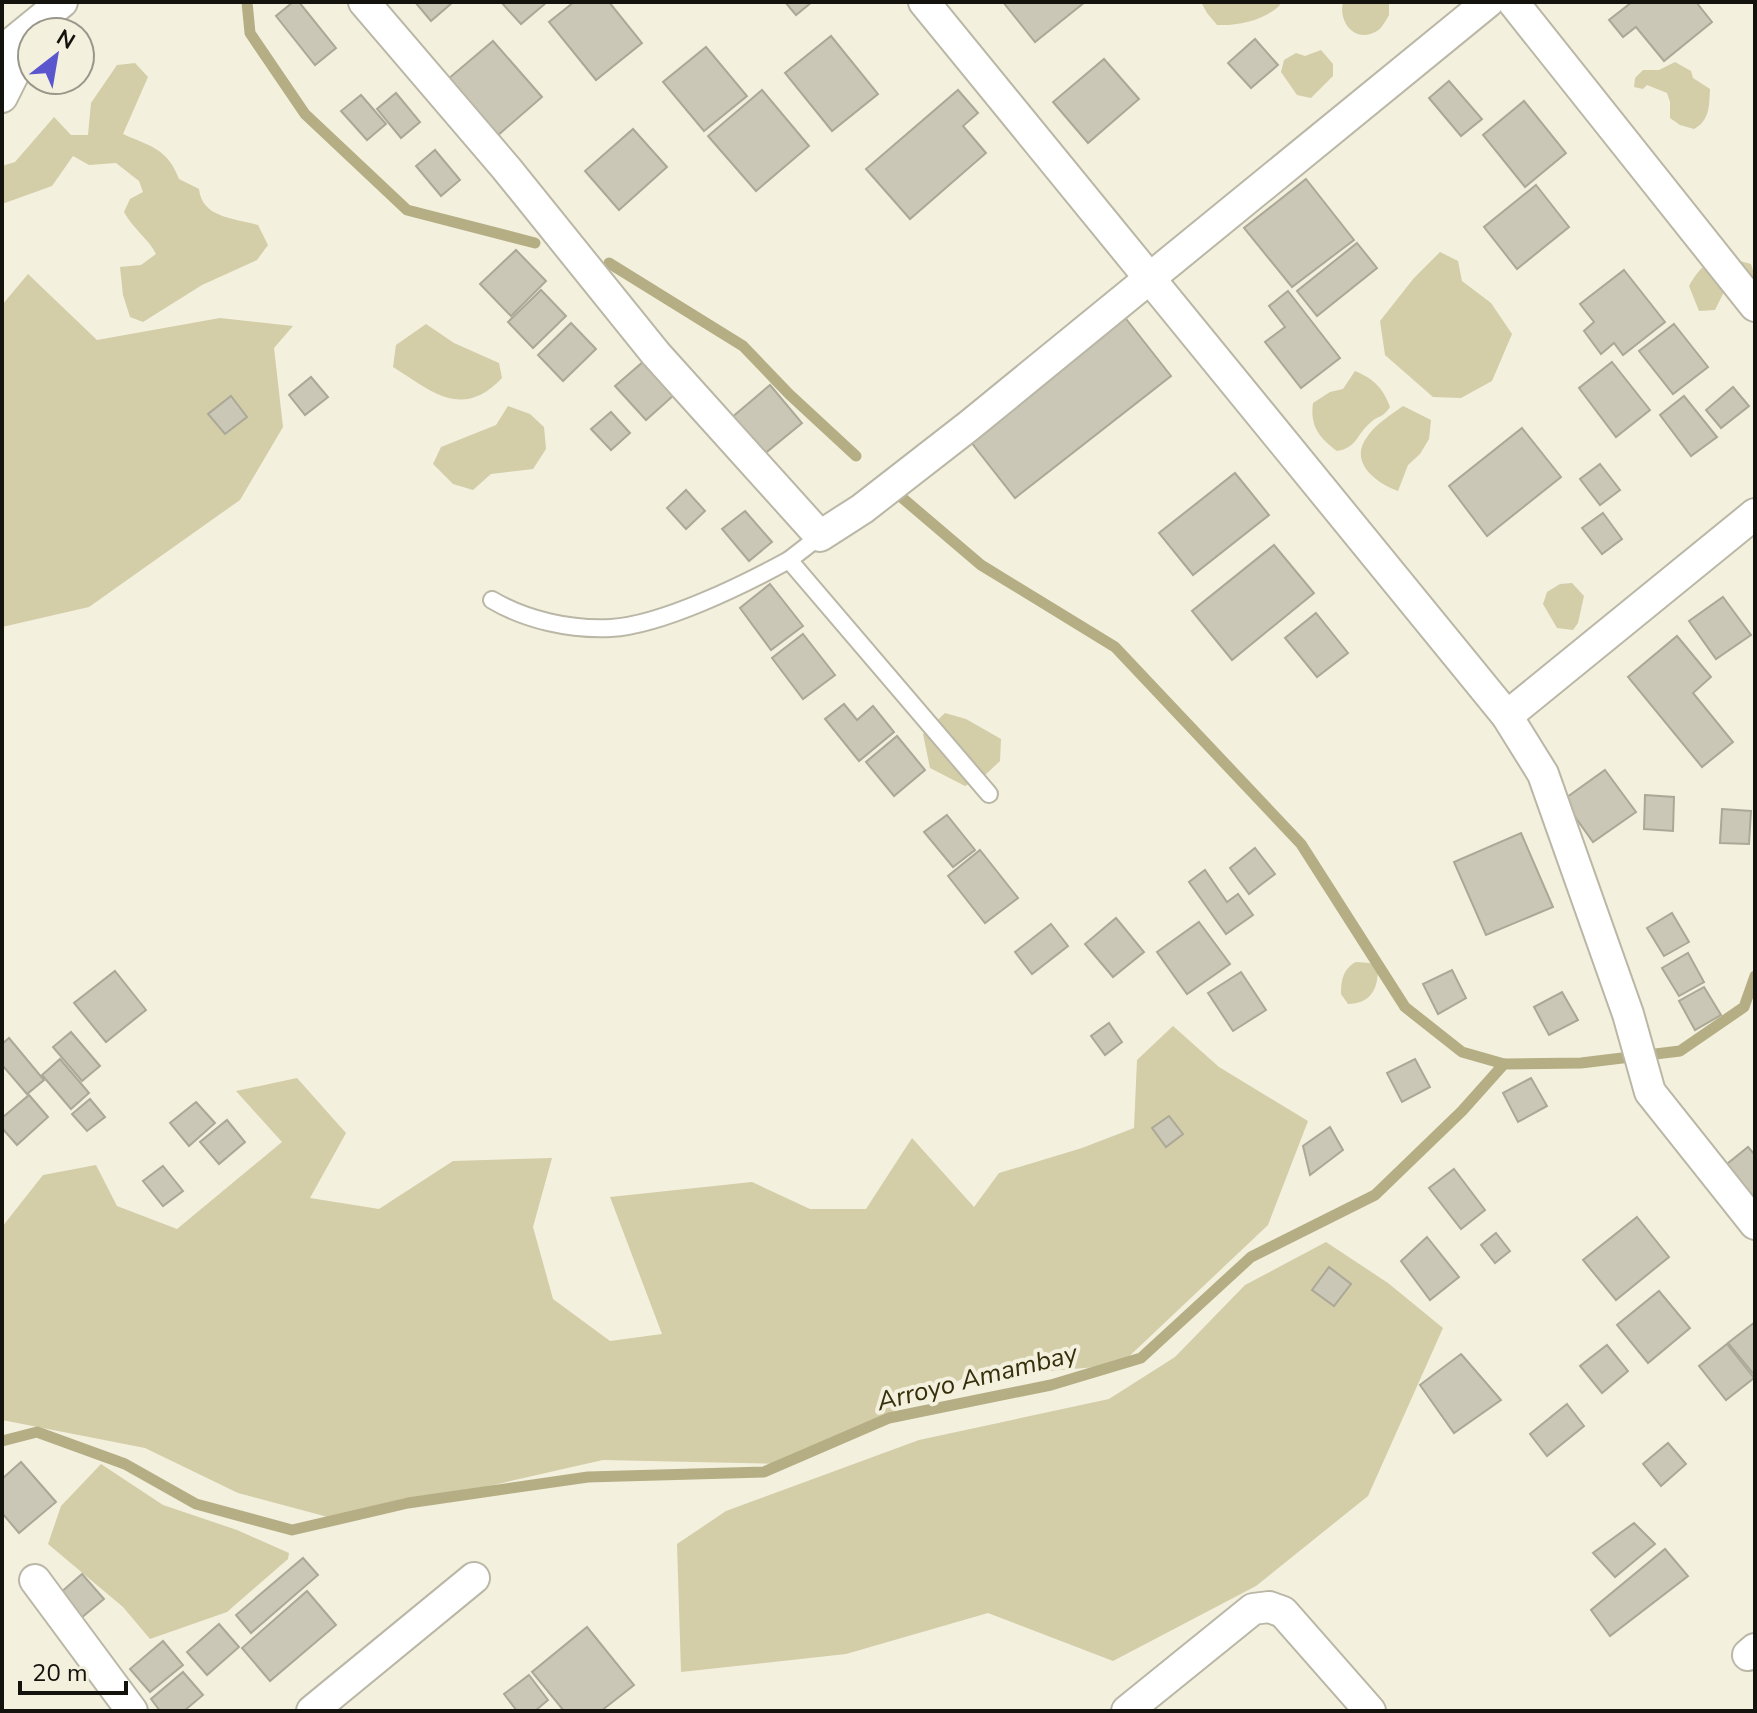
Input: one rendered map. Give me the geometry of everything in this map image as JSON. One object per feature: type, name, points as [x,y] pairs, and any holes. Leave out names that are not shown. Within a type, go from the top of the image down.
[{"type":"street","points":[[364,2],[506,168],[656,354],[820,536],[862,509],[1149,280],[1488,2]]},
{"type":"street","points":[[924,2],[1507,716],[1543,774],[1628,1014],[1650,1092],[1755,1224]]},
{"type":"street","points":[[1513,2],[1755,306]]},
{"type":"street","points":[[2,97],[16,71]]},
{"type":"street","points":[[1507,716],[1755,514]]},
{"type":"street","points":[[312,1711],[474,1578]]},
{"type":"street","points":[[35,1580],[132,1711]]},
{"type":"street","points":[[1127,1711],[1253,1609],[1269,1607],[1283,1612],[1370,1711]]},
{"type":"lane","points":[[492,600],[516,614],[565,625],[612,628],[654,619],[723,594],[789,560],[820,536]]},
{"type":"lane","points":[[789,560],[989,794]]},
{"type":"shaded area","points":[[1201,2],[1279,2],[1280,5],[1267,15],[1251,21],[1217,25]]},
{"type":"shaded area","points":[[1343,2],[1389,2],[1389,15],[1377,31],[1362,35],[1355,33],[1346,23]]},
{"type":"shaded area","points":[[1321,50],[1333,64],[1333,76],[1311,98],[1297,95],[1281,72],[1284,60],[1296,53],[1305,56]]},
{"type":"shaded area","points":[[1675,62],[1691,71],[1693,78],[1710,89],[1706,117],[1694,129],[1670,118],[1667,93],[1647,85],[1643,89],[1634,87],[1635,78],[1643,70],[1659,70]]},
{"type":"shaded area","points":[[135,63],[148,77],[123,134],[164,155],[179,179],[199,189],[201,199],[213,211],[258,225],[268,245],[257,260],[202,285],[143,322],[130,317],[123,295],[120,267],[141,265],[156,254],[124,212],[130,199],[143,192],[139,181],[116,163],[89,165],[73,156],[52,186],[2,204],[2,166],[15,162],[54,117],[71,135],[88,135],[91,103],[117,65]]},
{"type":"shaded area","points":[[1440,252],[1458,261],[1462,281],[1491,303],[1512,334],[1492,381],[1461,398],[1433,397],[1385,355],[1380,321],[1414,278]]},
{"type":"shaded area","points":[[1729,258],[1751,264],[1755,277],[1753,288],[1736,297],[1724,292],[1715,310],[1699,311],[1689,286],[1705,266]]},
{"type":"shaded area","points":[[28,274],[97,340],[220,318],[293,326],[274,348],[283,427],[240,500],[89,607],[2,627],[2,305]]},
{"type":"shaded area","points":[[426,324],[454,343],[499,363],[502,378],[474,398],[460,400],[435,393],[393,367],[396,345]]},
{"type":"shaded area","points":[[1355,371],[1377,385],[1390,407],[1365,428],[1353,444],[1337,451],[1317,430],[1313,403],[1330,392],[1343,389]]},
{"type":"shaded area","points":[[508,406],[530,414],[544,427],[546,449],[533,469],[491,474],[473,490],[453,484],[433,464],[441,447],[496,425]]},
{"type":"shaded area","points":[[1403,406],[1431,420],[1429,439],[1420,454],[1408,465],[1398,491],[1368,472],[1361,449],[1373,430]]},
{"type":"shaded area","points":[[1572,583],[1584,596],[1578,623],[1573,630],[1557,628],[1543,604],[1547,592],[1560,584]]},
{"type":"shaded area","points":[[945,713],[966,719],[1001,739],[1000,761],[983,777],[965,786],[930,768],[923,734]]},
{"type":"shaded area","points":[[1356,962],[1370,963],[1378,971],[1377,978],[1374,990],[1366,999],[1348,1004],[1341,994],[1342,980],[1348,968]]},
{"type":"shaded area","points":[[1173,1026],[1219,1067],[1308,1121],[1268,1225],[1120,1365],[964,1378],[783,1464],[603,1460],[339,1520],[238,1493],[145,1448],[2,1420],[2,1227],[43,1175],[96,1165],[117,1206],[177,1229],[282,1142],[236,1091],[297,1078],[346,1133],[310,1198],[379,1209],[453,1161],[552,1158],[533,1227],[553,1299],[610,1341],[662,1334],[610,1197],[752,1182],[810,1209],[866,1209],[912,1138],[974,1207],[999,1173],[1082,1148],[1134,1128],[1137,1060]]},
{"type":"shaded area","points":[[1326,1242],[1388,1283],[1443,1328],[1368,1496],[1256,1586],[1113,1661],[988,1613],[846,1654],[681,1672],[677,1544],[726,1511],[919,1440],[1109,1399],[1175,1357],[1245,1285]]},
{"type":"shaded area","points":[[101,1464],[163,1505],[237,1530],[289,1553],[288,1559],[227,1612],[150,1639],[123,1607],[48,1544],[61,1506]]},
{"type":"building","points":[[293,2],[299,2],[336,48],[315,65],[276,16]]},
{"type":"building","points":[[415,2],[453,2],[431,21]]},
{"type":"building","points":[[501,2],[547,2],[521,24]]},
{"type":"building","points":[[574,2],[609,2],[642,43],[596,80],[549,22]]},
{"type":"building","points":[[785,2],[812,2],[796,15]]},
{"type":"building","points":[[1003,2],[1085,2],[1035,42]]},
{"type":"building","points":[[1632,2],[1696,2],[1712,22],[1664,61],[1636,27],[1623,37],[1609,20]]},
{"type":"building","points":[[831,36],[878,94],[832,131],[785,73]]},
{"type":"building","points":[[1255,39],[1278,65],[1251,88],[1228,63]]},
{"type":"building","points":[[493,41],[542,97],[497,136],[448,79]]},
{"type":"building","points":[[706,47],[747,96],[704,131],[663,82]]},
{"type":"building","points":[[1104,59],[1139,99],[1088,143],[1053,102]]},
{"type":"building","points":[[1449,81],[1482,119],[1461,136],[1429,98]]},
{"type":"building","points":[[762,90],[809,146],[756,191],[708,136]]},
{"type":"building","points":[[958,90],[978,113],[963,126],[986,153],[910,219],[866,169]]},
{"type":"building","points":[[396,93],[420,122],[401,138],[377,109]]},
{"type":"building","points":[[361,95],[386,124],[367,140],[341,111]]},
{"type":"building","points":[[1524,101],[1566,153],[1525,187],[1483,135]]},
{"type":"building","points":[[633,129],[667,167],[619,210],[585,171]]},
{"type":"building","points":[[435,150],[460,180],[441,196],[416,166]]},
{"type":"building","points":[[1306,179],[1354,240],[1292,287],[1244,228]]},
{"type":"building","points":[[1536,185],[1569,227],[1517,269],[1484,227]]},
{"type":"building","points":[[1357,243],[1377,268],[1317,316],[1297,291]]},
{"type":"building","points":[[516,250],[546,281],[511,316],[480,284]]},
{"type":"building","points":[[1624,270],[1665,322],[1623,355],[1614,343],[1601,354],[1584,331],[1594,322],[1580,304]]},
{"type":"building","points":[[541,290],[566,316],[533,348],[508,322]]},
{"type":"building","points":[[1288,291],[1340,358],[1301,388],[1265,342],[1285,327],[1269,306]]},
{"type":"building","points":[[1123,315],[1171,376],[1015,498],[967,437]]},
{"type":"building","points":[[571,323],[596,349],[563,381],[538,355]]},
{"type":"building","points":[[1674,324],[1708,367],[1673,394],[1639,351]]},
{"type":"building","points":[[644,361],[674,395],[646,420],[615,386]]},
{"type":"building","points":[[1612,362],[1650,410],[1616,437],[1579,388]]},
{"type":"building","points":[[311,377],[328,397],[305,415],[289,395]]},
{"type":"building","points":[[770,385],[802,423],[763,455],[731,418]]},
{"type":"building","points":[[1733,387],[1749,406],[1721,428],[1706,410]]},
{"type":"building","points":[[231,396],[247,417],[225,434],[208,414]]},
{"type":"building","points":[[1684,396],[1717,437],[1691,456],[1660,415]]},
{"type":"building","points":[[611,412],[630,433],[611,450],[591,429]]},
{"type":"building","points":[[1522,428],[1561,477],[1487,536],[1449,486]]},
{"type":"building","points":[[1600,464],[1620,490],[1600,505],[1580,479]]},
{"type":"building","points":[[1235,473],[1269,515],[1193,575],[1159,533]]},
{"type":"building","points":[[686,490],[705,511],[686,529],[667,508]]},
{"type":"building","points":[[745,511],[772,542],[749,561],[722,529]]},
{"type":"building","points":[[1603,513],[1622,539],[1602,554],[1582,528]]},
{"type":"building","points":[[1274,545],[1314,593],[1232,660],[1192,611]]},
{"type":"building","points":[[770,584],[803,626],[771,650],[740,608]]},
{"type":"building","points":[[1723,597],[1751,635],[1716,659],[1689,621]]},
{"type":"building","points":[[1316,613],[1348,653],[1317,677],[1285,638]]},
{"type":"building","points":[[803,634],[835,675],[803,699],[772,658]]},
{"type":"building","points":[[1677,636],[1711,677],[1693,693],[1733,742],[1702,767],[1628,677]]},
{"type":"building","points":[[844,704],[857,720],[873,706],[894,732],[859,761],[825,719]]},
{"type":"building","points":[[897,736],[925,770],[894,796],[866,762]]},
{"type":"building","points":[[1605,770],[1636,812],[1593,842],[1563,800]]},
{"type":"building","points":[[1645,795],[1674,797],[1673,831],[1644,829]]},
{"type":"building","points":[[1722,809],[1751,811],[1749,844],[1720,843]]},
{"type":"building","points":[[947,815],[975,850],[953,867],[924,832]]},
{"type":"building","points":[[1521,833],[1553,907],[1486,935],[1454,862]]},
{"type":"building","points":[[1255,848],[1275,874],[1249,894],[1230,868]]},
{"type":"building","points":[[980,850],[1018,898],[985,923],[948,876]]},
{"type":"building","points":[[1205,870],[1227,902],[1238,894],[1253,915],[1226,934],[1189,882]]},
{"type":"building","points":[[1672,913],[1689,942],[1664,956],[1647,928]]},
{"type":"building","points":[[1116,918],[1144,952],[1113,977],[1085,944]]},
{"type":"building","points":[[1199,922],[1230,964],[1187,994],[1157,952]]},
{"type":"building","points":[[1051,924],[1068,946],[1032,974],[1015,952]]},
{"type":"building","points":[[1688,953],[1704,982],[1679,996],[1662,968]]},
{"type":"building","points":[[1452,970],[1466,998],[1438,1014],[1423,984]]},
{"type":"building","points":[[115,971],[146,1010],[106,1042],[74,1003]]},
{"type":"building","points":[[1241,972],[1266,1010],[1233,1031],[1208,993]]},
{"type":"building","points":[[1704,987],[1721,1015],[1695,1030],[1679,1001]]},
{"type":"building","points":[[1562,992],[1578,1020],[1549,1035],[1534,1007]]},
{"type":"building","points":[[1109,1023],[1122,1042],[1105,1055],[1091,1036]]},
{"type":"building","points":[[71,1032],[100,1066],[82,1081],[53,1047]]},
{"type":"building","points":[[9,1038],[44,1080],[27,1094],[2,1065],[2,1044]]},
{"type":"building","points":[[60,1059],[89,1093],[71,1109],[42,1075]]},
{"type":"building","points":[[1415,1059],[1430,1087],[1402,1102],[1387,1073]]},
{"type":"building","points":[[1531,1078],[1547,1106],[1518,1122],[1503,1093]]},
{"type":"building","points":[[29,1095],[48,1117],[17,1145],[2,1128],[2,1118]]},
{"type":"building","points":[[90,1099],[105,1117],[87,1131],[72,1114]]},
{"type":"building","points":[[196,1102],[215,1123],[189,1146],[170,1123]]},
{"type":"building","points":[[1169,1116],[1183,1134],[1166,1147],[1152,1128]]},
{"type":"building","points":[[227,1120],[245,1142],[219,1164],[200,1142]]},
{"type":"building","points":[[1330,1127],[1343,1150],[1310,1175],[1303,1146]]},
{"type":"building","points":[[1748,1147],[1755,1155],[1755,1207],[1722,1168]]},
{"type":"building","points":[[163,1166],[183,1191],[163,1206],[143,1181]]},
{"type":"building","points":[[1454,1169],[1485,1210],[1461,1229],[1429,1188]]},
{"type":"building","points":[[1637,1217],[1669,1257],[1616,1300],[1583,1260]]},
{"type":"building","points":[[1496,1233],[1510,1251],[1495,1263],[1481,1245]]},
{"type":"building","points":[[1427,1237],[1459,1277],[1430,1300],[1401,1261]]},
{"type":"building","points":[[1329,1267],[1351,1284],[1334,1306],[1312,1290]]},
{"type":"building","points":[[1659,1291],[1690,1328],[1648,1363],[1617,1325]]},
{"type":"building","points":[[1755,1322],[1755,1376],[1728,1343]]},
{"type":"building","points":[[1727,1344],[1754,1378],[1726,1400],[1699,1366]]},
{"type":"building","points":[[1607,1345],[1628,1371],[1602,1393],[1580,1366]]},
{"type":"building","points":[[1461,1354],[1501,1400],[1454,1433],[1420,1385]]},
{"type":"building","points":[[1567,1404],[1584,1426],[1547,1456],[1530,1434]]},
{"type":"building","points":[[1668,1443],[1686,1464],[1661,1486],[1643,1464]]},
{"type":"building","points":[[21,1462],[56,1502],[19,1533],[2,1513],[2,1479]]},
{"type":"building","points":[[1634,1523],[1655,1544],[1615,1577],[1593,1553]]},
{"type":"building","points":[[1665,1549],[1688,1576],[1610,1636],[1591,1610]]},
{"type":"building","points":[[303,1558],[318,1575],[251,1633],[236,1615]]},
{"type":"building","points":[[82,1574],[104,1599],[81,1618],[60,1593]]},
{"type":"building","points":[[307,1591],[336,1625],[270,1681],[242,1648]]},
{"type":"building","points":[[219,1624],[239,1647],[207,1675],[187,1652]]},
{"type":"building","points":[[587,1627],[634,1685],[601,1711],[564,1711],[532,1672]]},
{"type":"building","points":[[163,1641],[183,1665],[150,1692],[130,1669]]},
{"type":"building","points":[[183,1672],[203,1695],[184,1711],[160,1711],[151,1699]]},
{"type":"building","points":[[529,1675],[548,1700],[535,1711],[517,1711],[504,1694]]},
{"type":"waterway","points":[[247,2],[250,33],[305,114],[407,210],[535,243]]},
{"type":"waterway","points":[[609,263],[743,346],[856,456]]},
{"type":"waterway","points":[[900,496],[981,565],[1115,647],[1301,844],[1405,1007],[1462,1052],[1504,1064]]},
{"type":"waterway","name":"Arroyo Amambay","points":[[2,1441],[37,1432],[125,1464],[196,1504],[292,1530],[408,1503],[588,1477],[764,1472],[889,1418],[1051,1385],[1141,1358],[1251,1257],[1375,1195],[1462,1111],[1504,1064],[1581,1063],[1680,1051],[1744,1007],[1755,976]]}]
